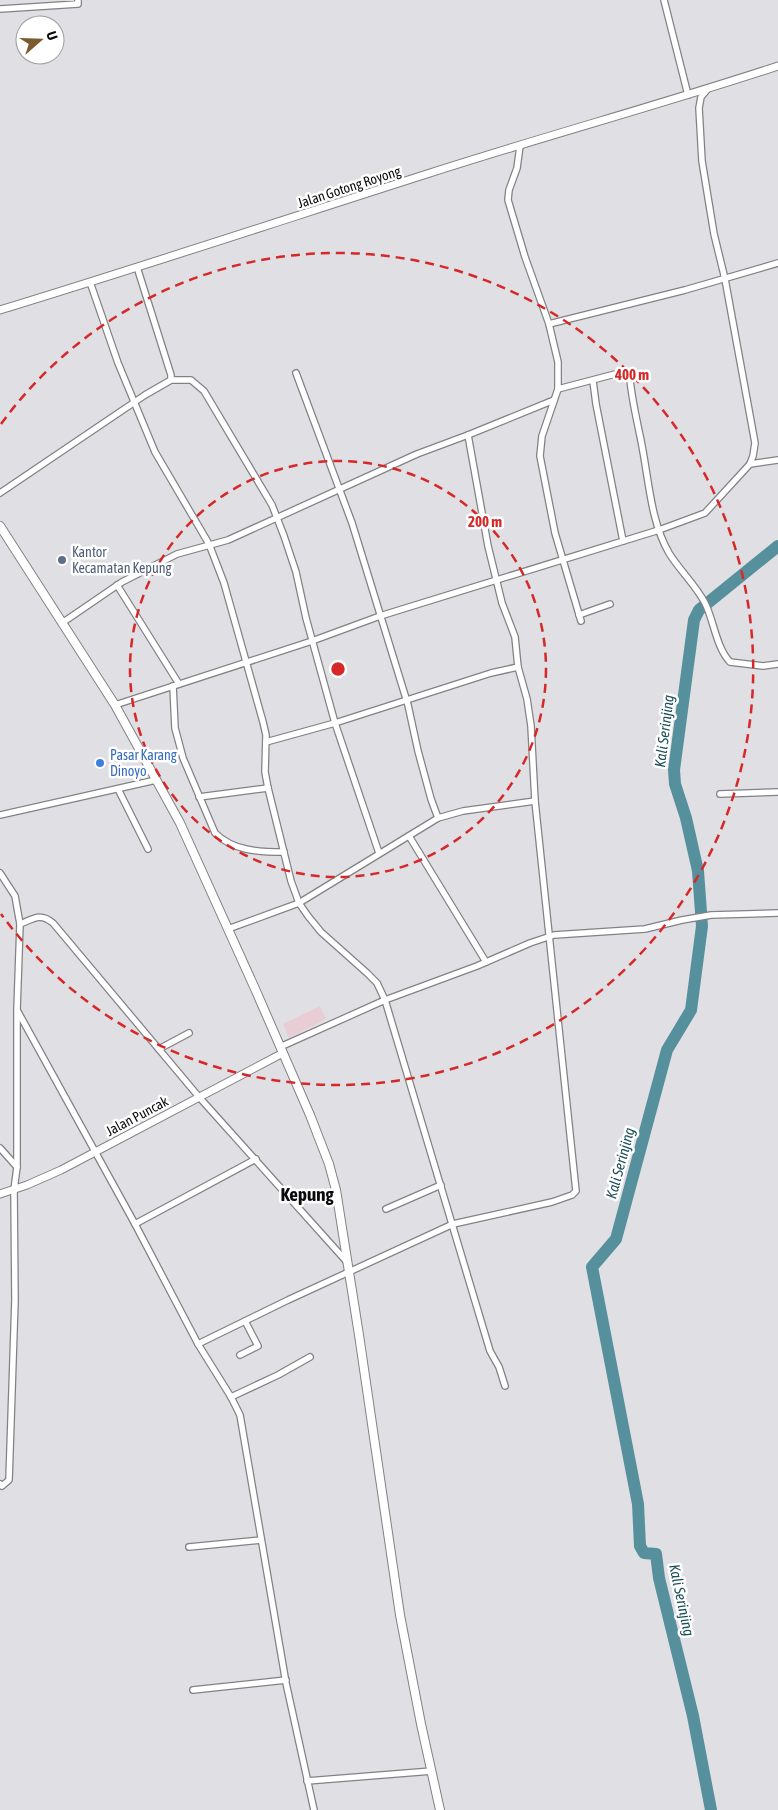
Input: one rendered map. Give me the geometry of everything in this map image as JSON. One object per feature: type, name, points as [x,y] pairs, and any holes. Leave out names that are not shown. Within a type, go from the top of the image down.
[{"type":"main road","points":[[0,526],[115,705],[184,831],[310,1114],[329,1164],[336,1190],[349,1272],[400,1615],[440,1810]]},
{"type":"street","points":[[0,9],[78,4],[78,0]]},
{"type":"street","points":[[664,0],[688,95]]},
{"type":"street","name":"Jalan Gotong Royong","points":[[0,310],[520,146],[707,90],[778,66]]},
{"type":"street","points":[[115,705],[312,641],[380,616],[659,530],[705,512],[750,464],[755,443],[725,279],[714,234],[702,161],[700,108],[701,97],[707,90]]},
{"type":"street","points":[[520,146],[517,168],[509,190],[508,200],[525,257],[549,324],[558,362],[558,389],[542,436],[540,456],[555,533],[580,618],[610,604]]},
{"type":"street","points":[[549,324],[778,264]]},
{"type":"street","points":[[137,267],[171,380]]},
{"type":"street","points":[[90,282],[118,363],[155,452],[209,544],[224,583],[263,722],[266,742],[265,772],[291,881],[300,903],[321,932],[377,983],[380,1002],[436,1187],[461,1255],[490,1351],[499,1367],[505,1386]]},
{"type":"street","points":[[558,389],[624,372],[630,379],[659,530],[669,553],[681,571],[697,588],[711,616],[722,650],[730,662],[763,666],[778,664]]},
{"type":"street","points":[[296,373],[340,490],[407,701],[423,770],[438,818]]},
{"type":"street","points":[[0,493],[171,380],[190,380],[204,391],[272,505],[277,518],[296,572],[312,641],[335,723],[379,853]]},
{"type":"street","points":[[593,381],[623,541]]},
{"type":"street","points":[[62,623],[117,585],[177,554],[228,540],[417,454],[554,400]]},
{"type":"street","points":[[198,1344],[450,1225],[552,1202],[572,1196],[576,1191],[554,935],[535,801],[531,726],[527,699],[518,667],[515,637],[496,580],[481,511],[468,435]]},
{"type":"street","points":[[750,464],[778,460]]},
{"type":"street","points":[[117,585],[176,685],[175,728],[183,758],[215,833],[223,841],[235,847],[256,851],[284,852]]},
{"type":"street","points":[[266,742],[407,701],[491,673],[518,667]]},
{"type":"street","points":[[0,815],[156,780]]},
{"type":"street","points":[[199,797],[268,788]]},
{"type":"street","points":[[118,789],[148,849]]},
{"type":"street","points":[[720,794],[778,792]]},
{"type":"street","points":[[228,929],[300,903],[438,818],[463,811],[535,801]]},
{"type":"street","points":[[409,836],[486,962]]},
{"type":"street","points":[[0,873],[15,896],[20,924],[17,1010],[17,1167],[14,1190],[15,1300],[9,1480],[6,1485],[2,1486],[0,1484]]},
{"type":"street","points":[[281,1050],[380,1002],[554,935],[645,929],[711,915],[778,913]]},
{"type":"street","points":[[20,924],[40,916],[47,918],[53,923],[199,1097],[256,1159],[336,1252],[347,1262]]},
{"type":"street","points":[[17,1010],[135,1224],[198,1344],[240,1415],[286,1680],[314,1810]]},
{"type":"street","points":[[159,1049],[189,1033]]},
{"type":"street","name":"Jalan Puncak","points":[[0,1194],[40,1180],[199,1097],[281,1050]]},
{"type":"street","points":[[0,1148],[17,1167]]},
{"type":"street","points":[[135,1224],[256,1159]]},
{"type":"street","points":[[386,1210],[436,1187]]},
{"type":"street","points":[[240,1355],[258,1346],[245,1321]]},
{"type":"street","points":[[231,1397],[310,1358]]},
{"type":"street","points":[[189,1546],[261,1540]]},
{"type":"street","points":[[193,1690],[286,1680]]},
{"type":"street","points":[[307,1781],[432,1771]]},
{"type":"shaded area","points":[[320,1006],[326,1019],[289,1038],[283,1024]]},
{"type":"waterway","name":"Kali Serinjing","points":[[711,1810],[693,1716],[659,1578],[656,1554],[644,1553],[640,1546],[638,1504],[592,1267],[616,1239],[667,1050],[691,1010],[702,926],[698,871],[686,818],[675,784],[674,770],[694,620],[699,610],[778,546]]},
{"type":"place","name":"Kantor Kecamatan Kepung","points":[[62,560]]},
{"type":"place","name":"Pasar Karang Dinoyo","points":[[100,763]]},
{"type":"district","name":"Kepung","points":[[307,1194]]}]
